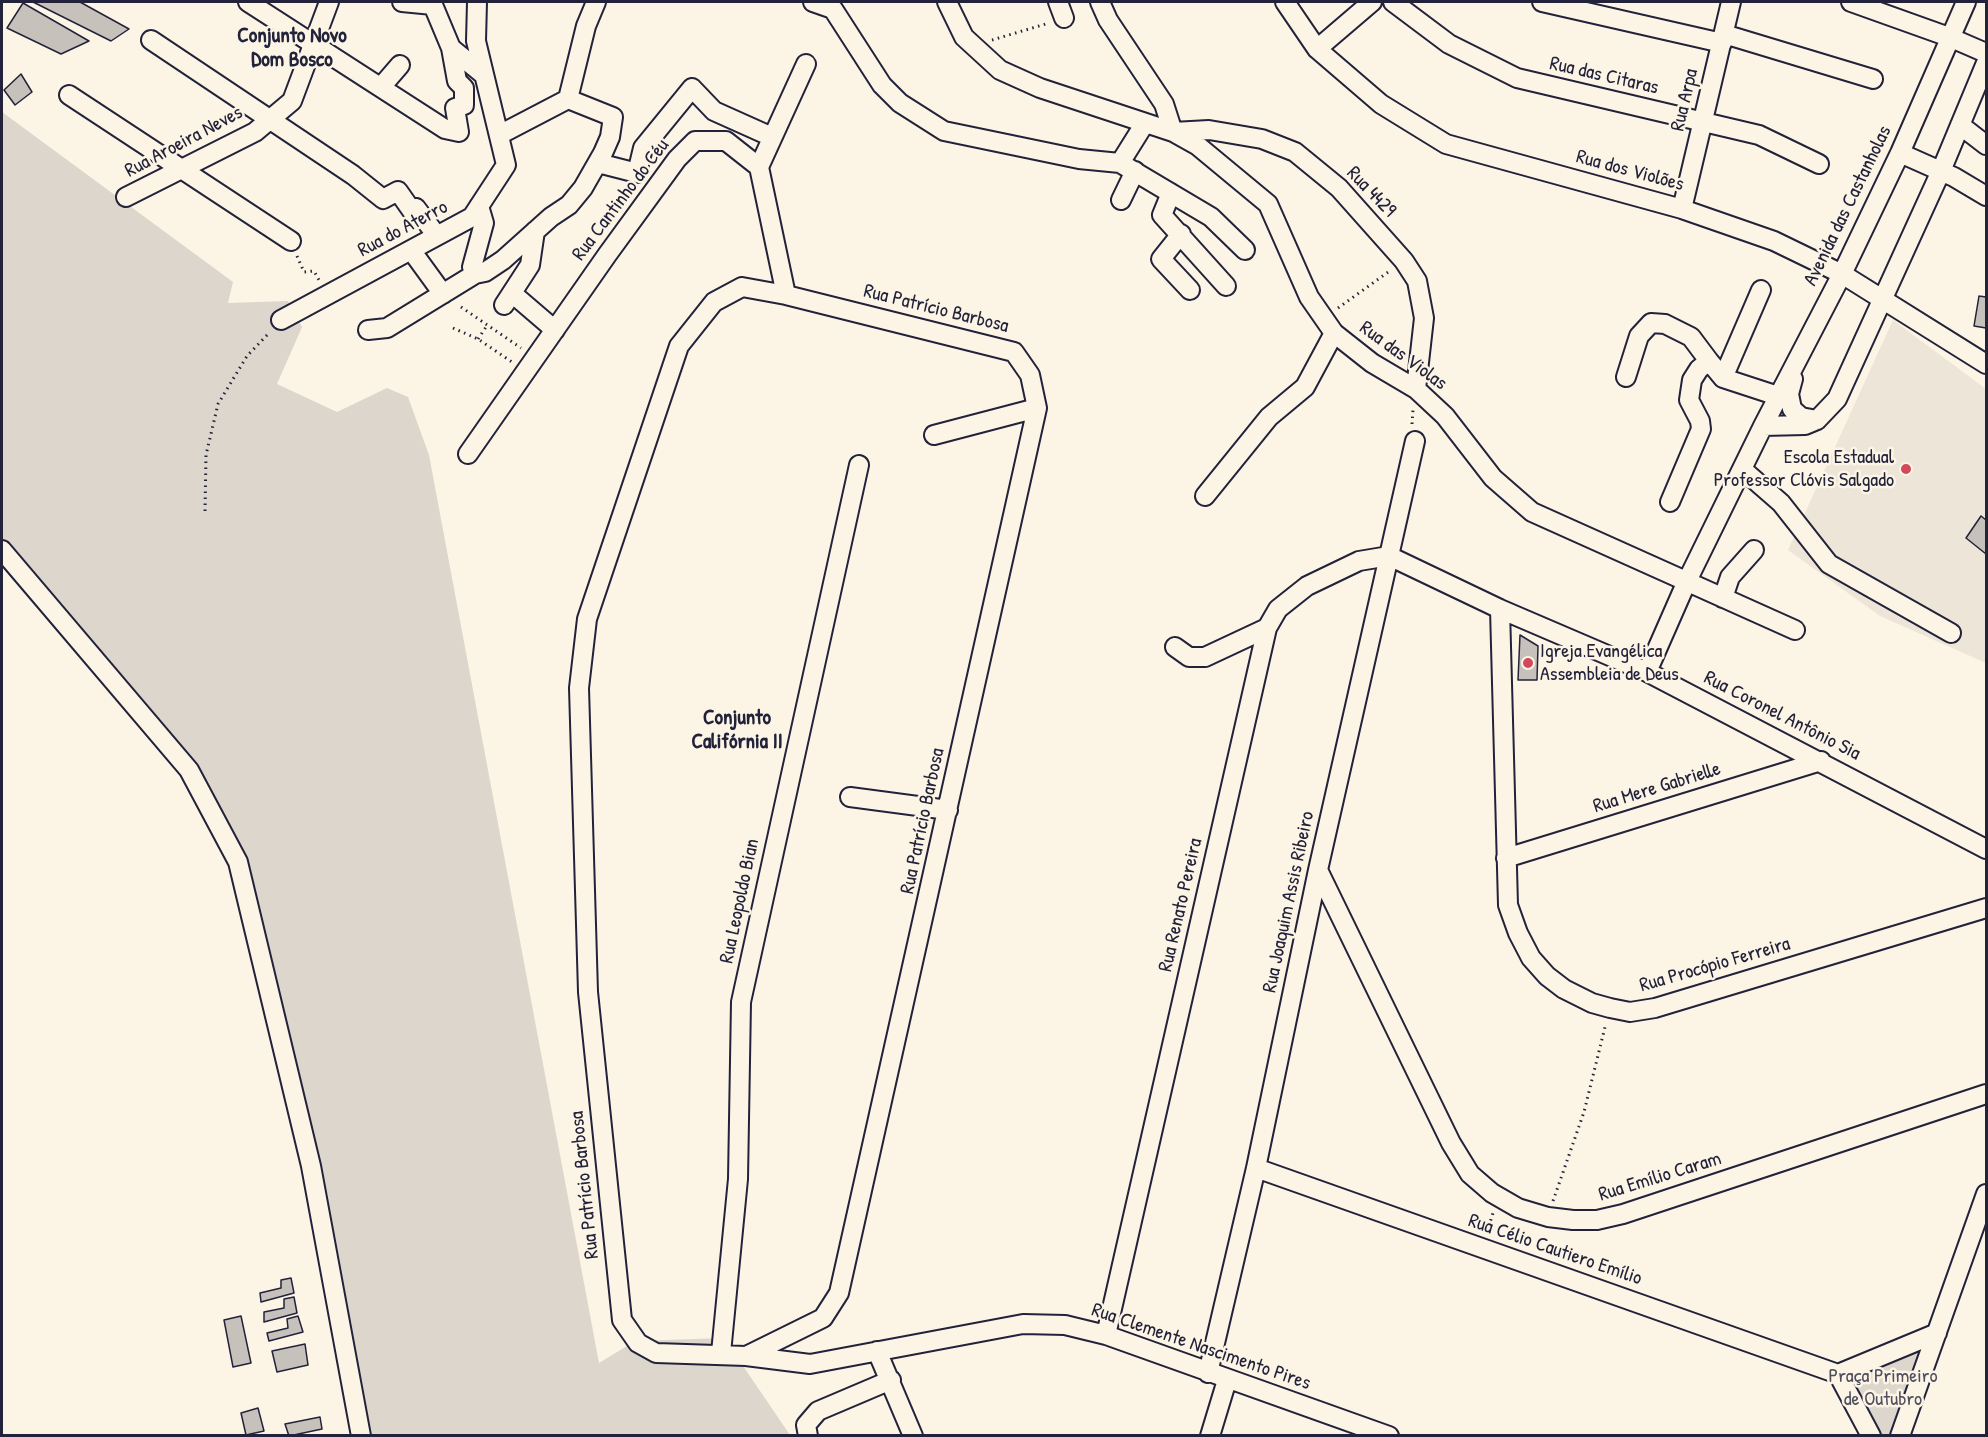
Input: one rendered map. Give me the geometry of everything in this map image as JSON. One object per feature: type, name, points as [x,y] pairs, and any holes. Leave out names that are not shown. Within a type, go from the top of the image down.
[{"type":"street","points":[[248,2],[445,129],[459,132],[455,108],[465,105],[464,88],[457,81],[451,48],[433,5],[402,2]]},
{"type":"street","name":"Rua Aroeira Neves","points":[[126,197],[255,132],[292,101],[329,2]]},
{"type":"street","name":"Rua do Aterro","points":[[281,320],[472,217],[506,165],[476,41],[477,2]]},
{"type":"street","points":[[499,135],[568,99],[586,26],[596,2]]},
{"type":"street","points":[[813,2],[833,9],[882,85],[900,104],[944,131],[1128,167],[1211,217],[1245,250]]},
{"type":"street","name":"Rua das Violas","points":[[947,2],[964,37],[1000,70],[1040,88],[1173,132],[1198,146],[1268,204],[1309,297],[1334,333],[1372,363],[1416,389],[1445,416],[1493,478],[1532,512],[1795,630]]},
{"type":"street","points":[[1100,2],[1164,104],[1173,132]]},
{"type":"street","name":"Rua dos Violões","points":[[1285,2],[1317,49],[1381,104],[1446,144],[1682,209],[1774,241],[1842,274],[1884,298],[1986,364]]},
{"type":"street","points":[[1317,49],[1372,2]]},
{"type":"street","name":"Rua das Citaras","points":[[1394,2],[1449,44],[1517,78],[1759,135],[1819,164]]},
{"type":"street","points":[[1542,2],[1723,38],[1873,80]]},
{"type":"street","name":"Rua Arpa","points":[[1682,209],[1731,2]]},
{"type":"street","points":[[1851,2],[1949,37],[1986,53]]},
{"type":"street","name":"Avenida das Castanholas","points":[[1647,672],[1687,581],[1778,396],[1842,274],[1900,153],[1966,2]]},
{"type":"street","points":[[151,40],[268,121],[353,175],[383,199],[398,191],[412,211],[416,208],[437,236]]},
{"type":"street","points":[[451,48],[484,75]]},
{"type":"street","points":[[1763,426],[1788,428],[1817,420],[1837,399],[1941,171],[1986,63]]},
{"type":"street","points":[[786,295],[759,167],[806,64]]},
{"type":"street","points":[[381,87],[399,65]]},
{"type":"street","points":[[598,163],[637,173],[643,148],[692,88],[714,111],[772,137]]},
{"type":"street","points":[[69,95],[291,242]]},
{"type":"street","points":[[368,330],[387,328],[475,273],[485,272],[503,260],[569,205],[598,163],[610,137],[613,117],[568,99]]},
{"type":"street","points":[[1121,200],[1128,167],[1145,123]]},
{"type":"street","points":[[1960,125],[1986,144]]},
{"type":"street","name":"Rua 4429","points":[[1173,132],[1209,130],[1262,139],[1294,152],[1339,188],[1404,261],[1417,281],[1424,318],[1416,389]]},
{"type":"street","name":"Rua Cantinho do Céu","points":[[468,454],[677,159],[695,141],[726,141],[759,167]]},
{"type":"street","points":[[1900,153],[1941,171],[1986,196]]},
{"type":"street","points":[[1171,193],[1162,215],[1226,286]]},
{"type":"street","points":[[475,273],[472,267],[484,223],[479,206]]},
{"type":"street","points":[[535,231],[530,265],[509,299],[555,330]]},
{"type":"street","points":[[1181,234],[1161,259],[1190,290]]},
{"type":"street","points":[[411,250],[443,294]]},
{"type":"street","name":"Rua Patrício Barbosa","points":[[742,287],[786,295],[1014,351],[1030,375],[1037,408],[840,1293],[823,1318],[746,1356],[722,1353],[656,1353],[638,1344],[622,1320],[588,992],[579,688],[587,619],[679,346],[714,302],[742,287]]},
{"type":"street","points":[[1723,378],[1761,290]]},
{"type":"street","points":[[1626,376],[1639,336],[1651,323],[1665,324],[1692,337],[1723,378],[1778,396]]},
{"type":"street","points":[[1205,496],[1269,417],[1305,387],[1334,333]]},
{"type":"street","points":[[1797,360],[1790,403],[1801,417],[1817,420]]},
{"type":"street","points":[[1670,502],[1701,429],[1689,400],[1689,390],[1699,369],[1709,361]]},
{"type":"street","points":[[934,435],[1037,408]]},
{"type":"street","name":"Rua Joaquim Assis Ribeiro","points":[[1208,1373],[1256,1168],[1318,870],[1415,441]]},
{"type":"street","name":"Rua Leopoldo Bian","points":[[722,1353],[738,1179],[741,1002],[859,465]]},
{"type":"street","points":[[1742,469],[1781,503],[1829,564],[1952,633]]},
{"type":"street","points":[[2,550],[189,770],[238,862],[311,1166],[361,1436]]},
{"type":"street","points":[[1723,598],[1730,577],[1754,550]]},
{"type":"street","name":"Rua Coronel Antônio Sia","points":[[1389,556],[1500,609],[1647,672],[1986,849]]},
{"type":"street","name":"Rua Renato Pereira","points":[[1106,1335],[1267,628],[1278,609],[1308,586],[1359,561],[1389,556]]},
{"type":"street","name":"Rua Procópio Ferreira","points":[[1500,609],[1508,905],[1518,933],[1531,958],[1547,976],[1564,989],[1592,1003],[1610,1008],[1630,1012],[1655,1008],[1986,908]]},
{"type":"street","points":[[1175,647],[1189,657],[1206,657],[1267,628]]},
{"type":"street","name":"Rua Mere Gabrielle","points":[[1506,858],[1821,761]]},
{"type":"street","points":[[850,797],[948,810]]},
{"type":"street","name":"Rua Emílio Caram","points":[[1318,870],[1451,1143],[1470,1174],[1498,1197],[1518,1208],[1548,1217],[1597,1220],[1623,1214],[1986,1094]]},
{"type":"street","name":"Rua Célio Cautiero Emílio","points":[[1256,1168],[1839,1374]]},
{"type":"street","points":[[1900,1436],[1986,1194]]},
{"type":"street","name":"Rua Clemente Nascimento Pires","points":[[746,1356],[810,1364],[1023,1324],[1065,1325],[1106,1335],[1389,1436]]},
{"type":"street","points":[[1870,1436],[1839,1374],[1937,1333]]},
{"type":"street","points":[[877,1351],[914,1436]]},
{"type":"street","points":[[807,1436],[806,1425],[818,1411],[891,1380]]},
{"type":"street","points":[[1210,1436],[1227,1380]]},
{"type":"path","points":[[973,45],[1061,10]]},
{"type":"path","points":[[291,242],[304,272],[314,271],[327,295]]},
{"type":"path","points":[[1324,318],[1404,261]]},
{"type":"path","points":[[461,307],[488,324],[530,364]]},
{"type":"path","points":[[205,511],[206,455],[218,404],[247,356],[281,320]]},
{"type":"path","points":[[478,339],[488,324]]},
{"type":"path","points":[[453,328],[530,364]]},
{"type":"path","points":[[1415,441],[1412,425],[1416,389]]},
{"type":"path","points":[[1548,1217],[1584,1112],[1610,1008]]},
{"type":"path","points":[[1482,1248],[1498,1197]]},
{"type":"shaded area","name":"Escola Estadual Professor Clóvis Salgado","points":[[1893,320],[1986,389],[1986,663],[1880,616],[1788,550]]},
{"type":"green space","points":[[2,112],[233,282],[228,303],[288,301],[302,327],[277,384],[337,412],[387,388],[408,397],[429,455],[599,1363],[635,1341],[724,1338],[790,1435],[363,1435],[240,862],[191,769],[2,549]]},
{"type":"green space","name":"Praça Primeiro de Outubro","points":[[1927,1344],[1893,1435],[1878,1435],[1848,1375]]},
{"type":"building","points":[[33,2],[80,2],[129,29],[111,41]]},
{"type":"building","points":[[23,3],[89,41],[61,54],[7,28]]},
{"type":"building","points":[[21,74],[32,92],[15,105],[4,90]]},
{"type":"building","points":[[1979,296],[1986,297],[1986,328],[1974,326]]},
{"type":"building","points":[[1981,516],[1986,520],[1986,554],[1966,538]]},
{"type":"building","name":"Igreja Evangélica Assembleia de Deus","points":[[1520,635],[1538,646],[1537,680],[1518,680]]},
{"type":"building","points":[[291,1278],[294,1293],[261,1302],[260,1293],[281,1288],[281,1280]]},
{"type":"building","points":[[294,1297],[297,1313],[264,1322],[264,1312],[284,1308],[284,1299]]},
{"type":"building","points":[[241,1316],[251,1363],[233,1367],[224,1320]]},
{"type":"building","points":[[298,1316],[303,1332],[269,1341],[267,1333],[288,1328],[287,1319]]},
{"type":"building","points":[[305,1344],[308,1365],[277,1372],[272,1351]]},
{"type":"building","points":[[258,1408],[264,1431],[246,1435],[241,1413]]},
{"type":"building","points":[[320,1417],[322,1429],[289,1436],[285,1424]]},
{"type":"place","name":"Escola Estadual Professor Clóvis Salgado","points":[[1906,469]]},
{"type":"place","name":"Igreja Evangélica Assembleia de Deus","points":[[1528,663]]},
{"type":"district","name":"Conjunto Novo Dom Bosco","points":[[292,48]]},
{"type":"district","name":"Conjunto Califórnia II","points":[[737,730]]}]
